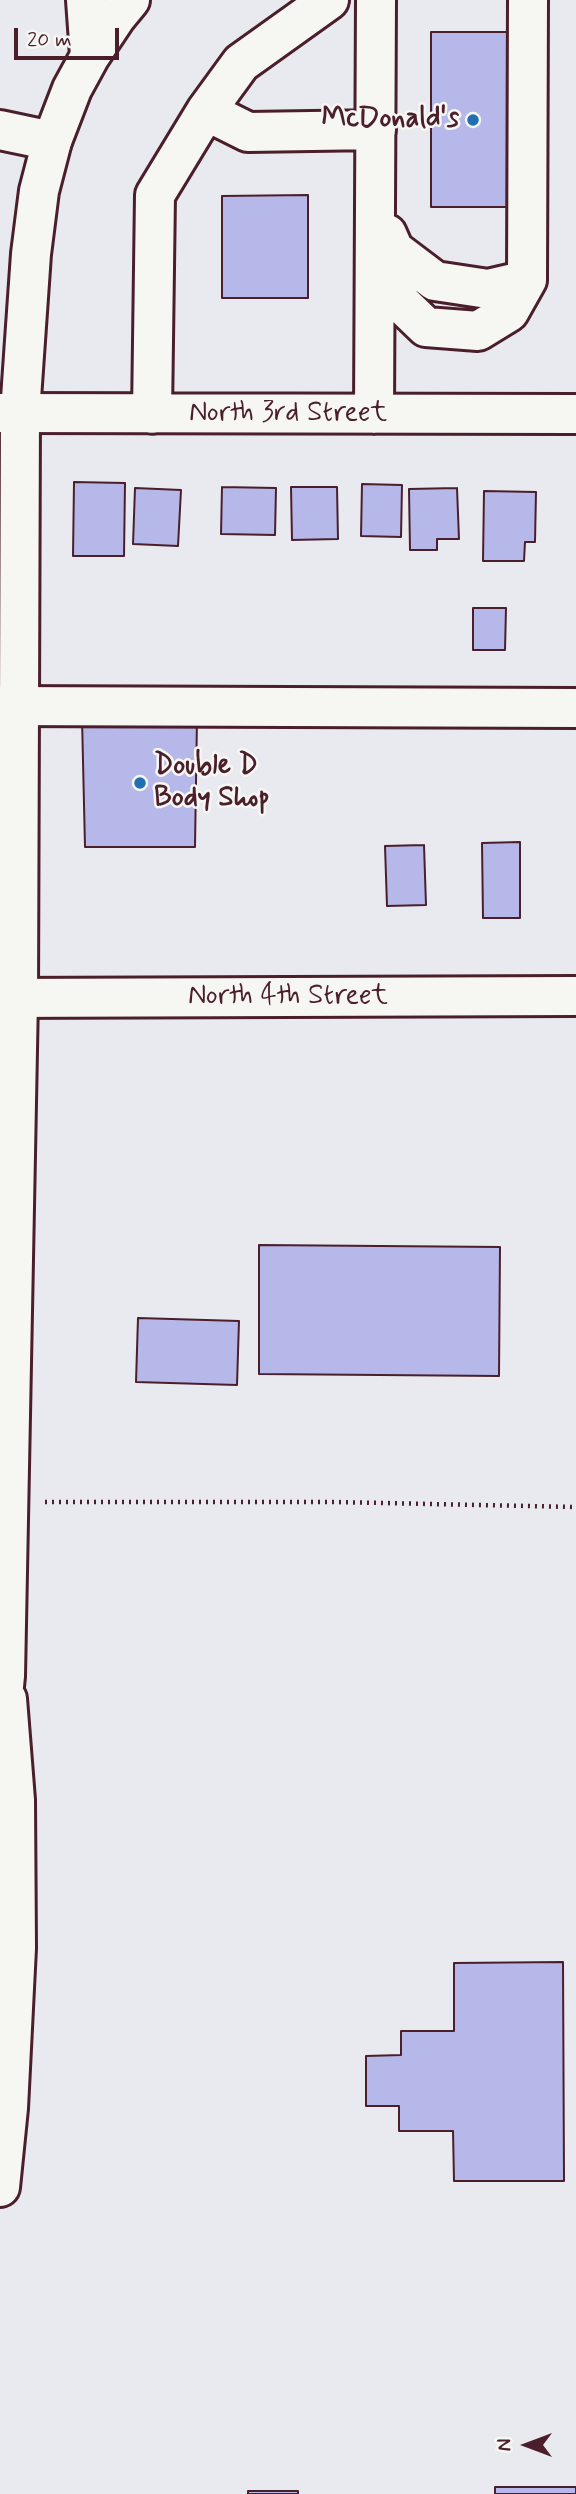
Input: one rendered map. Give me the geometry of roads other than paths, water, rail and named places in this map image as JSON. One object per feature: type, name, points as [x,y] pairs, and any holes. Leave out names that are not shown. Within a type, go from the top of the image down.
[{"type":"main road","points":[[86,0],[90,56]]},
{"type":"main road","points":[[0,1727],[9,1502],[10,413],[39,191],[52,141],[72,89],[90,56],[130,0]]},
{"type":"main road","points":[[152,414],[155,195],[206,111],[242,63],[329,0]]},
{"type":"main road","points":[[374,414],[376,0]]},
{"type":"main road","points":[[375,208],[394,250],[394,274],[399,301],[426,327],[478,331],[509,312],[527,280],[528,0]]},
{"type":"main road","points":[[206,111],[248,132],[376,130]]},
{"type":"main road","points":[[0,130],[52,141]]},
{"type":"main road","name":"North 3rd Street","points":[[10,413],[576,414]]},
{"type":"main road","points":[[9,706],[576,708]]},
{"type":"main road","name":"North 4th Street","points":[[9,999],[576,996]]},
{"type":"main road","points":[[0,2187],[8,2108],[16,1948],[15,1800],[3,1676]]},
{"type":"place","name":"McDonald's","points":[[473,120]]},
{"type":"place","name":"Double D Body Shop","points":[[140,783]]}]
